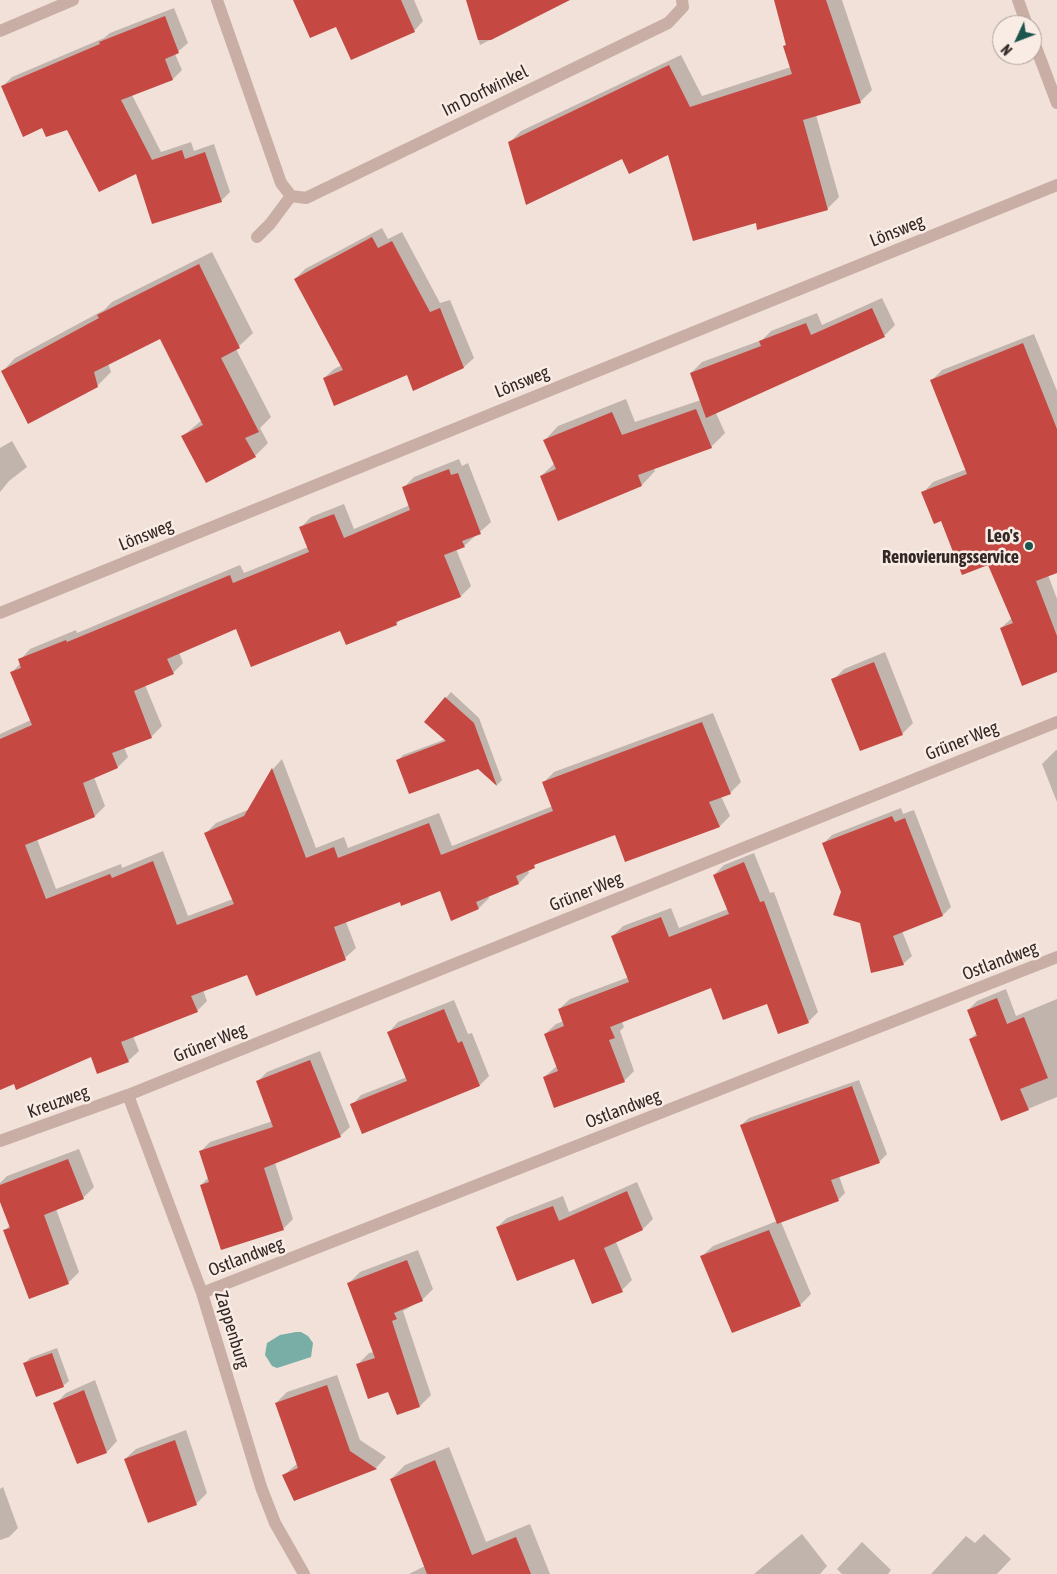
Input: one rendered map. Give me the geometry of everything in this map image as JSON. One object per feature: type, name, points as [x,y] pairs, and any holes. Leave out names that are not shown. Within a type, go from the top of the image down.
[{"type":"street","points":[[0,31],[73,0]]},
{"type":"street","points":[[216,0],[281,183],[291,196],[270,224],[257,237]]},
{"type":"street","name":"Im Dorfwinkel","points":[[291,196],[306,198],[668,23],[683,7],[682,0]]},
{"type":"street","points":[[1018,0],[1023,15]]},
{"type":"street","points":[[1042,63],[1057,103]]},
{"type":"street","name":"Lönsweg","points":[[0,613],[1057,185]]},
{"type":"street","name":"Grüner Weg","points":[[128,1095],[1057,722]]},
{"type":"street","name":"Ostlandweg","points":[[202,1293],[1057,957]]},
{"type":"street","name":"Kreuzweg","points":[[0,1141],[128,1095]]},
{"type":"street","name":"Zappenburg","points":[[128,1095],[202,1293],[261,1487],[275,1523],[304,1574]]},
{"type":"water","points":[[301,1332],[308,1336],[313,1343],[311,1357],[277,1368],[272,1366],[265,1355],[267,1343],[280,1335]]},
{"type":"building","points":[[293,0],[401,0],[415,32],[351,60],[336,27],[310,38]]},
{"type":"building","points":[[466,0],[570,0],[491,40],[478,40]]},
{"type":"building","points":[[774,0],[826,0],[861,103],[803,120],[828,210],[757,230],[756,223],[693,241],[668,155],[629,174],[622,159],[526,205],[508,142],[669,65],[690,107],[792,74],[783,46],[786,45]]},
{"type":"building","points":[[165,16],[179,53],[165,59],[173,80],[121,100],[152,160],[182,150],[185,159],[205,152],[222,202],[152,224],[136,174],[99,192],[67,130],[46,137],[42,128],[23,137],[1,86],[100,44],[99,42]]},
{"type":"building","points":[[372,237],[378,248],[392,241],[430,312],[440,308],[464,368],[413,391],[407,375],[334,406],[323,378],[343,370],[294,279]]},
{"type":"building","points":[[199,264],[240,348],[221,358],[259,432],[245,438],[256,457],[206,483],[181,436],[203,425],[160,339],[94,372],[98,387],[28,424],[1,371],[99,318],[97,315]]},
{"type":"building","points":[[872,308],[885,337],[706,418],[690,373],[761,346],[759,341],[806,323],[811,335]]},
{"type":"building","points":[[1023,343],[1057,429],[1057,573],[1036,581],[1057,636],[1057,672],[1022,686],[1000,628],[1013,623],[988,565],[962,575],[941,521],[934,524],[921,492],[967,474],[930,380]]},
{"type":"building","points":[[696,409],[712,448],[638,475],[642,486],[558,521],[540,476],[556,469],[543,440],[612,412],[622,435]]},
{"type":"building","points":[[449,469],[451,475],[458,473],[481,534],[462,541],[465,547],[444,555],[461,597],[396,622],[397,625],[346,645],[340,631],[251,667],[236,629],[167,659],[174,674],[134,691],[152,738],[112,753],[118,768],[83,783],[95,817],[25,845],[46,899],[110,874],[112,878],[153,861],[177,925],[234,904],[204,833],[244,816],[272,768],[306,858],[334,847],[338,858],[429,823],[441,855],[553,811],[542,782],[702,722],[731,794],[709,802],[720,827],[625,862],[615,835],[534,865],[535,868],[516,876],[519,884],[476,902],[479,909],[451,921],[440,891],[401,906],[400,902],[334,927],[346,960],[256,996],[247,975],[191,996],[198,1012],[121,1042],[129,1062],[97,1074],[91,1057],[16,1090],[14,1084],[0,1090],[0,739],[32,725],[10,672],[21,668],[18,659],[66,640],[67,642],[230,575],[233,583],[309,552],[299,527],[334,514],[344,538],[410,510],[402,487]]},
{"type":"building","points":[[874,662],[903,735],[860,751],[831,679]]},
{"type":"building","points":[[445,697],[474,723],[497,786],[478,769],[409,794],[396,760],[446,741],[424,722]]},
{"type":"building","points":[[892,816],[895,822],[905,818],[943,916],[893,936],[904,965],[871,973],[860,923],[833,915],[841,892],[822,843]]},
{"type":"building","points":[[744,862],[760,902],[764,901],[809,1023],[778,1034],[767,1004],[723,1020],[711,988],[610,1027],[615,1038],[609,1040],[625,1082],[554,1108],[543,1077],[558,1071],[544,1034],[564,1026],[558,1009],[629,982],[611,936],[661,917],[669,937],[729,914],[713,875]]},
{"type":"building","points":[[997,998],[1007,1024],[1024,1017],[1048,1078],[1020,1089],[1029,1110],[1001,1121],[969,1039],[977,1036],[967,1010]]},
{"type":"building","points":[[444,1009],[458,1043],[462,1041],[480,1086],[362,1134],[350,1104],[407,1081],[387,1032]]},
{"type":"building","points":[[310,1060],[341,1137],[264,1168],[284,1230],[221,1250],[200,1185],[209,1182],[199,1151],[273,1127],[256,1081]]},
{"type":"building","points":[[852,1086],[880,1163],[831,1180],[839,1201],[777,1224],[740,1125]]},
{"type":"building","points":[[68,1159],[84,1199],[44,1215],[69,1284],[29,1299],[3,1230],[10,1228],[0,1202],[0,1185]]},
{"type":"building","points":[[627,1191],[643,1230],[604,1248],[623,1292],[592,1304],[574,1259],[517,1281],[496,1227],[553,1206],[559,1221]]},
{"type":"building","points":[[769,1230],[801,1306],[732,1333],[700,1256]]},
{"type":"building","points":[[407,1260],[423,1301],[394,1313],[397,1319],[392,1321],[420,1407],[397,1415],[388,1392],[368,1399],[356,1364],[375,1358],[347,1283]]},
{"type":"building","points":[[52,1353],[64,1387],[36,1397],[23,1363]]},
{"type":"building","points":[[327,1385],[350,1451],[377,1469],[294,1501],[282,1475],[298,1468],[275,1403]]},
{"type":"building","points":[[84,1390],[107,1453],[77,1464],[53,1403]]},
{"type":"building","points":[[175,1440],[197,1505],[148,1523],[124,1459]]},
{"type":"building","points":[[435,1460],[472,1555],[516,1537],[531,1574],[427,1574],[390,1479]]},
{"type":"place","name":"Leo's Renovierungsservice","points":[[1029,546]]}]
